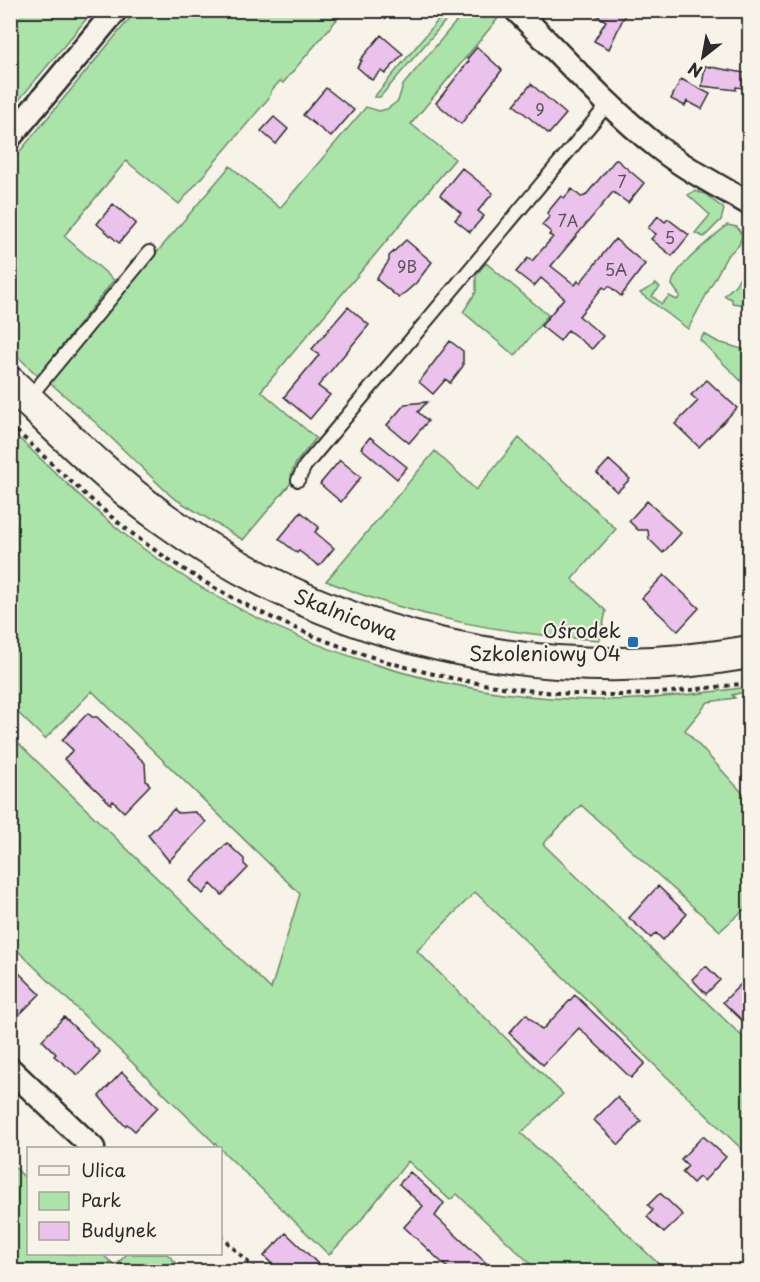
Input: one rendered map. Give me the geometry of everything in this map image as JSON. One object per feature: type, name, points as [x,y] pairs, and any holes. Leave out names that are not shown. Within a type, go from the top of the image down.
[{"type":"street","points":[[10,137],[116,10]]},
{"type":"street","points":[[516,10],[609,103],[670,156],[750,204]]},
{"type":"street","name":"Skalnicowa","points":[[19,392],[118,483],[191,538],[256,577],[357,621],[426,642],[525,660],[617,665],[696,660],[750,652]]},
{"type":"street","points":[[10,1069],[91,1147]]},
{"type":"lane","points":[[298,480],[305,466],[609,103]]},
{"type":"lane","points":[[19,392],[149,252]]},
{"type":"path","points":[[222,1237],[253,1267],[248,1272]]},
{"type":"green space","points":[[10,11],[93,11],[19,100],[11,93]]},
{"type":"green space","points":[[136,11],[344,11],[283,83],[280,81],[271,91],[269,98],[179,204],[126,161],[64,236],[114,280],[38,376],[11,350],[11,162]]},
{"type":"green space","points":[[446,11],[454,11],[380,97],[374,97]]},
{"type":"green space","points":[[465,11],[494,11],[500,16],[411,124],[455,159],[261,391],[316,438],[296,463],[291,475],[295,478],[243,540],[172,497],[96,423],[48,381],[230,166],[280,208],[366,107],[379,111],[387,109],[398,101],[403,85]]},
{"type":"green space","points":[[694,191],[705,194],[724,209],[721,220],[704,237],[695,233],[710,215],[688,195]]},
{"type":"green space","points":[[727,225],[737,227],[742,235],[739,245],[727,256],[688,329],[640,293],[656,284],[660,287],[652,296],[662,304],[669,296],[677,300],[680,296],[672,285],[679,270]]},
{"type":"green space","points":[[749,260],[749,300],[747,305],[732,303],[732,299],[724,296],[736,284]]},
{"type":"green space","points":[[486,263],[548,315],[515,356],[463,312],[476,292],[476,275]]},
{"type":"green space","points":[[704,334],[718,342],[749,351],[749,389],[700,340]]},
{"type":"green space","points":[[10,430],[112,524],[183,576],[241,610],[303,639],[368,662],[435,680],[502,693],[570,699],[637,699],[749,687],[749,691],[732,695],[735,698],[708,702],[685,730],[749,800],[749,905],[720,931],[581,805],[543,844],[749,1043],[749,1156],[475,892],[417,951],[563,1094],[521,1133],[666,1271],[538,1271],[457,1194],[450,1200],[408,1161],[358,1224],[329,1255],[222,1150],[222,1147],[219,1147],[11,944],[11,736],[271,989],[300,894],[92,691],[45,739],[11,706]]},
{"type":"green space","points":[[519,438],[616,529],[572,579],[606,611],[600,640],[530,633],[461,622],[393,605],[326,581],[435,451],[476,490]]},
{"type":"green space","points":[[11,1163],[27,1180],[27,1255],[103,1255],[121,1271],[11,1271]]},
{"type":"green space","points":[[126,1255],[168,1255],[185,1271],[129,1271],[119,1262]]},
{"type":"building","points":[[588,10],[627,10],[609,49],[594,41],[606,21]]},
{"type":"building","points":[[381,35],[403,54],[385,74],[381,71],[372,80],[357,67]]},
{"type":"building","points":[[477,47],[502,70],[461,124],[436,103],[469,61],[467,59]]},
{"type":"building","points":[[705,66],[745,73],[743,88],[736,87],[736,90],[702,86]]},
{"type":"building","points":[[681,79],[710,94],[702,109],[687,101],[685,106],[671,99]]},
{"type":"building","points":[[531,84],[566,114],[549,134],[514,105]]},
{"type":"building","points":[[326,88],[354,110],[331,137],[303,115]]},
{"type":"building","points":[[274,117],[288,129],[276,144],[261,131]]},
{"type":"building","points":[[616,159],[644,183],[628,203],[613,192],[551,266],[575,285],[578,281],[580,283],[615,239],[645,264],[621,296],[609,286],[606,289],[603,287],[579,316],[603,336],[592,349],[568,330],[560,341],[541,326],[564,298],[541,278],[534,286],[516,272],[528,258],[532,261],[553,237],[549,235],[551,232],[542,225],[550,216],[547,213],[561,196],[564,198],[572,189],[581,197],[585,196]]},
{"type":"building","points":[[462,168],[493,193],[478,211],[484,216],[470,232],[455,220],[461,213],[440,195]]},
{"type":"building","points":[[113,204],[136,223],[119,243],[97,224]]},
{"type":"building","points":[[658,216],[665,222],[668,219],[689,235],[672,256],[651,239],[656,234],[648,228]]},
{"type":"building","points":[[406,240],[432,262],[416,283],[399,298],[376,279],[389,261],[389,256]]},
{"type":"building","points":[[348,307],[369,325],[318,386],[330,395],[310,419],[284,397],[319,355],[312,349]]},
{"type":"building","points":[[450,341],[463,351],[463,366],[450,383],[446,379],[433,394],[419,382]]},
{"type":"building","points":[[707,380],[737,408],[699,447],[675,424],[698,401],[691,395]]},
{"type":"building","points":[[427,402],[418,412],[428,421],[409,443],[387,425],[405,404]]},
{"type":"building","points":[[370,437],[407,467],[397,479],[361,448]]},
{"type":"building","points":[[340,460],[361,477],[341,502],[320,484]]},
{"type":"building","points":[[609,460],[630,479],[617,492],[597,473]]},
{"type":"building","points":[[647,501],[681,533],[663,553],[649,539],[648,530],[638,530],[629,521]]},
{"type":"building","points":[[301,512],[319,527],[315,532],[334,548],[319,566],[279,539]]},
{"type":"building","points":[[664,575],[699,608],[678,631],[642,598]]},
{"type":"building","points":[[88,713],[92,717],[97,717],[145,763],[146,781],[150,785],[124,812],[113,801],[111,804],[64,759],[73,750],[62,740]]},
{"type":"building","points":[[174,809],[178,813],[195,812],[206,822],[169,861],[148,835]]},
{"type":"building","points":[[227,843],[244,859],[244,864],[248,868],[222,895],[211,884],[203,894],[190,881]]},
{"type":"building","points":[[658,886],[687,914],[663,940],[656,933],[651,938],[629,918]]},
{"type":"building","points":[[10,964],[40,994],[10,1024]]},
{"type":"building","points":[[706,966],[720,980],[706,994],[692,979]]},
{"type":"building","points":[[750,975],[750,1028],[723,1002]]},
{"type":"building","points":[[575,995],[645,1063],[631,1078],[579,1028],[543,1065],[509,1033],[526,1014],[542,1030]]},
{"type":"building","points":[[64,1017],[100,1052],[78,1075],[54,1056],[56,1054],[42,1040]]},
{"type":"building","points":[[122,1072],[158,1107],[135,1131],[127,1124],[125,1126],[99,1096]]},
{"type":"building","points":[[617,1097],[641,1121],[619,1145],[594,1120]]},
{"type":"building","points":[[703,1136],[726,1157],[704,1181],[699,1177],[693,1183],[682,1172],[688,1166],[681,1159]]},
{"type":"building","points":[[410,1172],[444,1203],[435,1216],[496,1272],[452,1272],[404,1227],[423,1206],[399,1184]]},
{"type":"building","points":[[660,1193],[683,1215],[664,1233],[647,1217],[653,1210],[648,1205]]},
{"type":"building","points":[[286,1233],[326,1272],[280,1272],[264,1256]]},
{"type":"place","name":"Ośrodek Szkoleniowy 04","points":[[633,642]]}]
